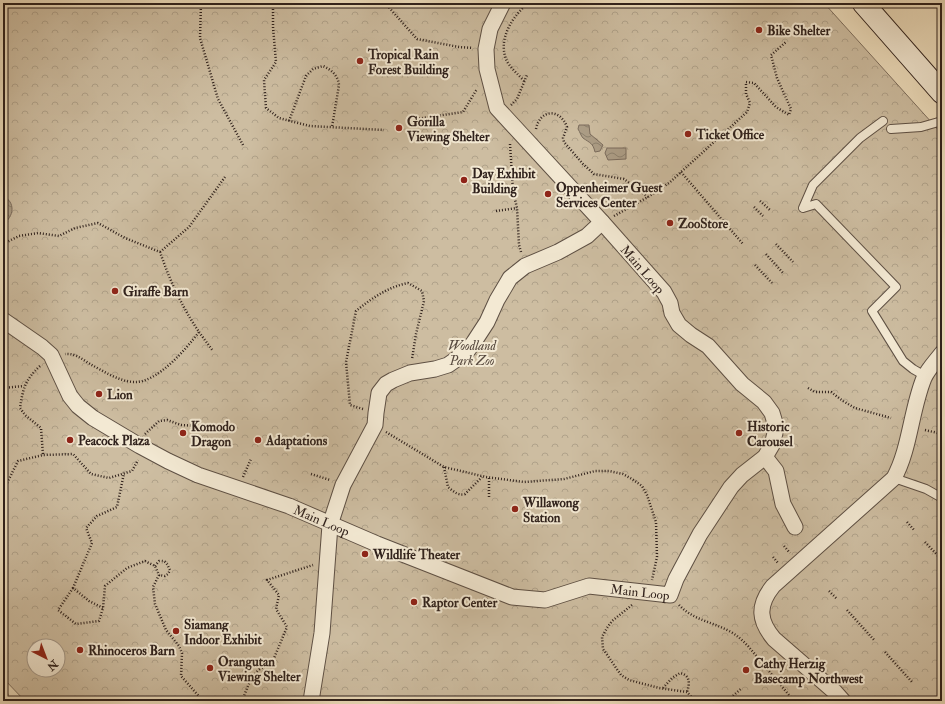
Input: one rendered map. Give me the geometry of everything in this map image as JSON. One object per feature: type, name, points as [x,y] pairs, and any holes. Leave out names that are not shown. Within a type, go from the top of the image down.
[{"type":"street","name":"Main Loop","points":[[3,320],[51,355],[67,390],[78,406],[94,418],[140,446],[198,475],[289,506],[330,525],[512,597],[545,600],[589,586],[670,595],[676,579],[700,534],[731,487],[742,475],[765,457],[772,445],[776,433],[774,418],[764,402],[742,384],[708,346],[679,325],[664,292],[525,139],[509,111],[497,108],[487,69],[486,49],[490,29],[503,3]]},
{"type":"street","points":[[863,3],[942,94]]},
{"type":"street","points":[[311,701],[322,633],[326,561],[330,525],[343,486],[376,419],[378,397],[382,388],[393,380],[410,373],[435,369],[448,365],[468,350],[487,322],[497,300],[510,278],[525,266],[587,236],[602,222]]},
{"type":"street","points":[[843,701],[766,630],[762,619],[762,607],[765,596],[773,586],[894,478],[900,467],[916,401],[925,376],[942,353]]},
{"type":"street","points":[[765,457],[776,472],[783,504],[795,527]]},
{"type":"lane","points":[[882,121],[860,138],[813,185],[803,208],[816,204],[896,287],[872,310],[903,361],[925,376]]},
{"type":"lane","points":[[891,130],[921,127],[940,123],[942,121]]},
{"type":"lane","points":[[894,478],[926,489],[942,498]]},
{"type":"path","points":[[201,3],[200,38],[218,99],[243,145]]},
{"type":"path","points":[[273,3],[276,62],[264,80],[266,108],[278,118],[310,126],[384,130]]},
{"type":"path","points":[[385,3],[417,39],[458,47],[486,49]]},
{"type":"path","points":[[524,81],[506,60],[504,43],[506,33],[514,17],[528,3]]},
{"type":"path","points":[[602,222],[648,197],[669,183],[747,112],[750,103],[746,94],[746,82],[754,83],[776,107],[788,115],[791,109],[777,78],[771,55],[786,42]]},
{"type":"path","points":[[289,121],[306,76],[313,70],[323,66],[331,70],[338,80],[339,85],[332,127]]},
{"type":"path","points":[[416,119],[463,112],[475,93],[487,69]]},
{"type":"path","points":[[525,266],[519,245],[517,208],[513,191],[509,111],[517,99],[527,74]]},
{"type":"path","points":[[525,139],[536,130],[540,119],[545,115],[554,114],[566,124],[567,127],[563,138],[564,142],[589,170],[600,176],[624,179],[648,197]]},
{"type":"path","points":[[681,172],[742,244]]},
{"type":"path","points":[[160,252],[189,227],[225,177]]},
{"type":"path","points":[[760,201],[770,210]]},
{"type":"path","points":[[754,207],[763,216]]},
{"type":"path","points":[[496,211],[517,208]]},
{"type":"path","points":[[3,244],[19,236],[38,233],[59,236],[75,228],[98,222],[125,238],[160,252],[170,280],[188,317],[213,350]]},
{"type":"path","points":[[776,244],[794,262]]},
{"type":"path","points":[[766,254],[783,273]]},
{"type":"path","points":[[755,265],[772,283]]},
{"type":"path","points":[[410,373],[416,334],[424,300],[422,291],[408,283],[373,297],[356,310],[346,362],[350,405],[376,419],[444,467],[489,478],[524,482],[564,480],[595,471],[609,471],[623,474],[642,486],[647,495],[656,522],[657,557],[645,592],[631,606],[612,621],[602,637],[603,649],[621,674],[629,680],[687,692],[695,701]]},
{"type":"path","points":[[43,455],[41,428],[25,415],[20,408],[24,386],[33,373],[51,355],[69,353],[74,354],[90,364],[117,377],[130,382],[140,382],[146,380],[171,364],[199,332]]},
{"type":"path","points":[[3,388],[24,386]]},
{"type":"path","points":[[808,388],[815,392],[830,392],[855,408],[891,418]]},
{"type":"path","points":[[3,491],[18,461],[43,455],[73,454],[91,474],[109,478],[132,471],[139,459],[140,446],[144,435],[159,421],[167,420],[181,425],[198,426]]},
{"type":"path","points":[[923,430],[942,434]]},
{"type":"path","points":[[239,488],[251,459]]},
{"type":"path","points":[[444,467],[448,487],[455,493],[461,495],[465,494],[482,476]]},
{"type":"path","points":[[124,473],[117,506],[97,516],[86,528],[92,544],[73,588],[58,610],[76,624],[99,622],[104,608],[105,586],[127,568],[145,562],[155,566],[159,575]]},
{"type":"path","points":[[311,474],[343,486]]},
{"type":"path","points":[[489,478],[489,497]]},
{"type":"path","points":[[907,522],[916,531]]},
{"type":"path","points":[[925,542],[942,560]]},
{"type":"path","points":[[784,546],[792,554]]},
{"type":"path","points":[[773,557],[780,565]]},
{"type":"path","points":[[155,566],[159,561],[167,563],[170,570],[168,574],[165,576],[159,575]]},
{"type":"path","points":[[242,701],[252,677],[262,668],[268,667],[272,663],[287,627],[276,609],[279,595],[267,580],[326,561]]},
{"type":"path","points":[[159,575],[153,587],[155,604],[166,630],[179,646],[182,653],[181,676],[203,701]]},
{"type":"path","points":[[73,588],[89,601],[104,608]]},
{"type":"path","points":[[830,591],[837,599]]},
{"type":"path","points":[[670,595],[687,613],[731,632],[740,638],[794,701]]},
{"type":"path","points":[[847,610],[875,641]]},
{"type":"path","points":[[885,652],[912,682]]},
{"type":"path","points":[[663,688],[672,678],[680,673],[688,677],[689,682],[687,692]]},
{"type":"path","points":[[705,701],[727,701],[742,688]]},
{"type":"path","points":[[3,690],[13,701]]},
{"type":"green space","name":"Woodland Park Zoo","points":[[3,3],[824,3],[942,134],[942,701],[25,701],[3,678]]},
{"type":"water","points":[[579,125],[589,125],[590,134],[603,145],[600,151],[595,152],[592,145],[582,137],[578,129]]},
{"type":"water","points":[[607,148],[626,148],[626,159],[608,160],[605,153]]},
{"type":"water","points":[[3,196],[10,202],[12,210],[9,218],[3,224]]},
{"type":"place","name":"Bike Shelter","points":[[759,30]]},
{"type":"place","name":"Tropical Rain Forest Building","points":[[360,61]]},
{"type":"place","name":"Gorilla Viewing Shelter","points":[[399,128]]},
{"type":"place","name":"Ticket Office","points":[[688,134]]},
{"type":"place","name":"Day Exhibit Building","points":[[464,180]]},
{"type":"place","name":"Oppenheimer Guest Services Center","points":[[548,194]]},
{"type":"place","name":"ZooStore","points":[[670,223]]},
{"type":"place","name":"Giraffe Barn","points":[[115,291]]},
{"type":"place","name":"Lion","points":[[99,394]]},
{"type":"place","name":"Komodo Dragon","points":[[183,433]]},
{"type":"place","name":"Historic Carousel","points":[[739,433]]},
{"type":"place","name":"Peacock Plaza","points":[[70,440]]},
{"type":"place","name":"Adaptations","points":[[258,440]]},
{"type":"place","name":"Willawong Station","points":[[515,509]]},
{"type":"place","name":"Wildlife Theater","points":[[365,554]]},
{"type":"place","name":"Raptor Center","points":[[414,602]]},
{"type":"place","name":"Siamang Indoor Exhibit","points":[[176,631]]},
{"type":"place","name":"Rhinoceros Barn","points":[[80,650]]},
{"type":"place","name":"Orangutan Viewing Shelter","points":[[210,668]]},
{"type":"place","name":"Cathy Herzig Basecamp Northwest","points":[[746,670]]}]
